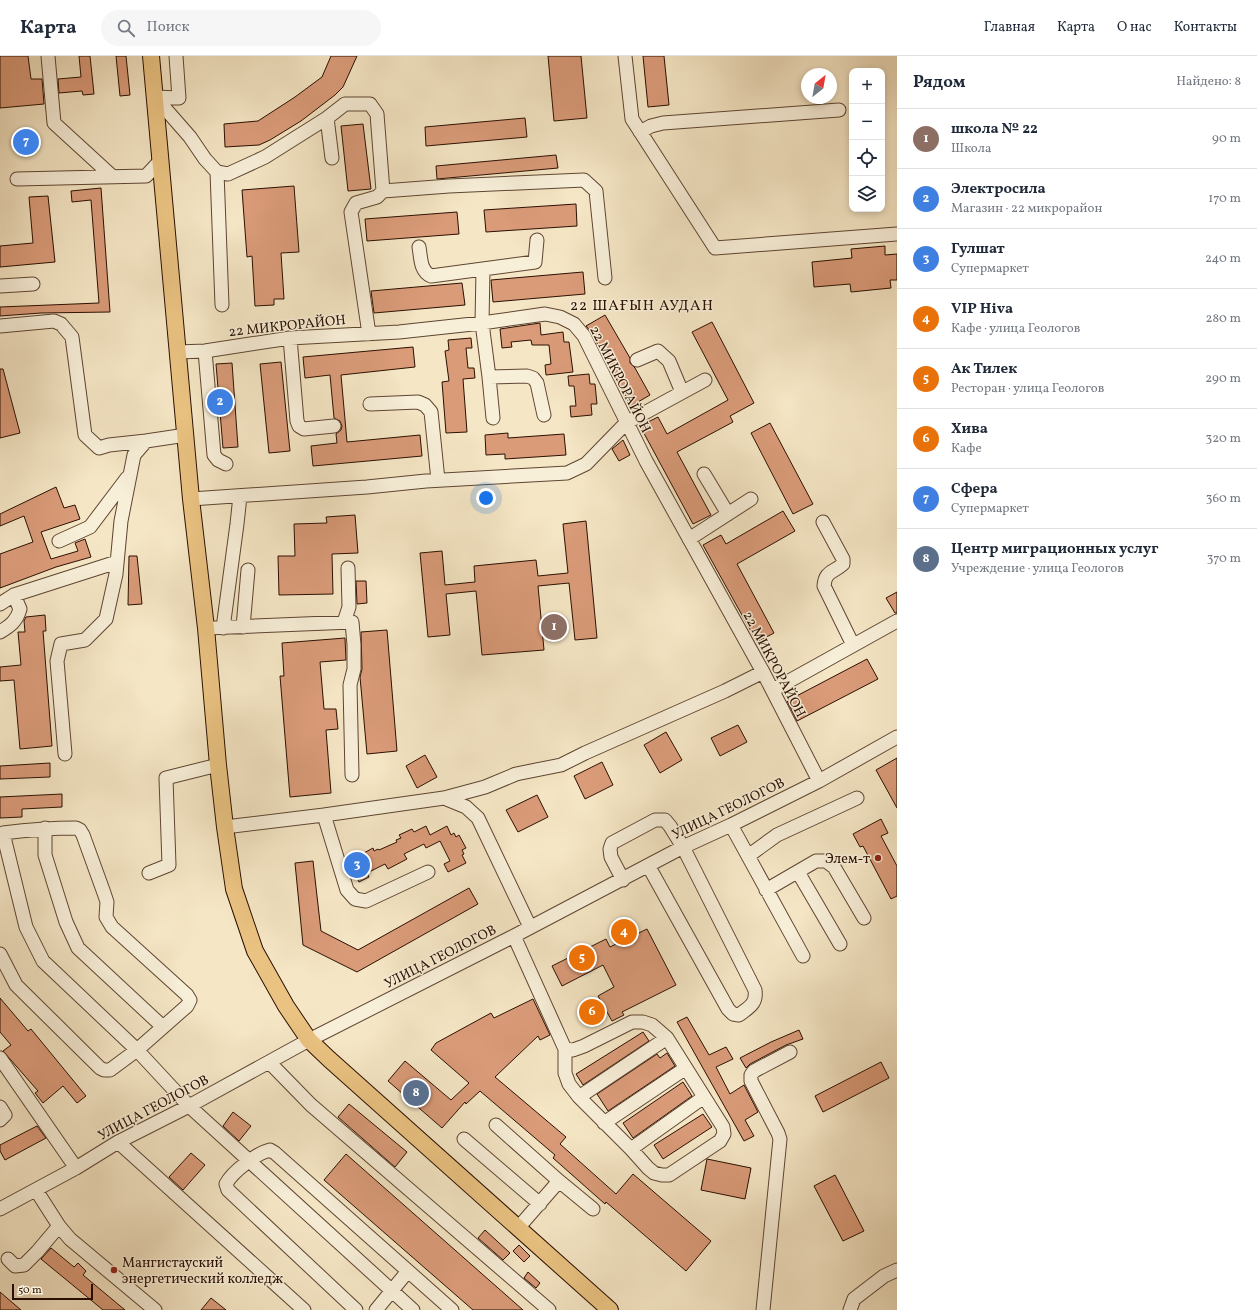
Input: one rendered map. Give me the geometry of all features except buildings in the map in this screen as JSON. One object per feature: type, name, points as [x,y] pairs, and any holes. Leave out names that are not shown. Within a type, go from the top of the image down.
[{"type":"main road","points":[[151,56],[192,499],[225,827],[234,889],[255,951],[286,1006],[309,1040],[610,1310]]},
{"type":"street","points":[[48,56],[54,123],[113,177]]},
{"type":"street","points":[[155,97],[179,98],[176,56]]},
{"type":"street","points":[[626,56],[632,119],[715,248],[897,234]]},
{"type":"street","points":[[155,97],[190,137],[205,159],[217,172],[228,174],[265,157],[327,118],[345,104],[370,104],[377,114],[384,191]]},
{"type":"street","points":[[640,132],[651,126],[664,123],[839,110]]},
{"type":"street","points":[[327,118],[332,158]]},
{"type":"street","points":[[17,179],[146,176],[161,160]]},
{"type":"street","points":[[217,172],[222,304]]},
{"type":"street","points":[[369,334],[351,212],[356,203],[377,197],[384,191],[450,186],[584,180],[596,191],[604,278]]},
{"type":"street","points":[[419,247],[423,269],[426,274],[431,276],[533,263],[537,259],[538,240]]},
{"type":"street","points":[[483,269],[482,323],[493,418]]},
{"type":"street","points":[[0,286],[33,284]]},
{"type":"street","name":"22 МИКРОРАЙОН","points":[[178,352],[205,350],[290,338],[369,334],[482,323],[545,314],[560,317],[574,324],[584,336],[626,423],[773,690],[818,780]]},
{"type":"street","points":[[0,326],[54,321],[61,324],[72,337],[85,434],[99,448],[109,445],[186,435]]},
{"type":"street","points":[[290,338],[297,421],[299,426],[304,429],[334,426]]},
{"type":"street","points":[[205,350],[214,455],[218,460],[226,464]]},
{"type":"street","points":[[637,360],[658,351],[669,361],[682,392]]},
{"type":"street","points":[[489,377],[527,376],[533,378],[537,383],[544,415]]},
{"type":"street","points":[[192,499],[367,487],[438,480],[567,473],[586,464],[626,423],[705,380]]},
{"type":"street","points":[[370,404],[418,402],[425,405],[431,412],[438,480]]},
{"type":"street","points":[[65,754],[57,662],[61,644],[85,640],[106,619],[116,574],[121,521],[134,455],[146,441]]},
{"type":"street","points":[[704,474],[728,514]]},
{"type":"street","points":[[58,541],[90,527],[130,475]]},
{"type":"street","points":[[223,628],[240,496]]},
{"type":"street","points":[[689,539],[751,500]]},
{"type":"street","points":[[823,522],[843,559],[843,564],[824,578],[824,586],[853,645]]},
{"type":"street","points":[[0,604],[14,595],[117,562]]},
{"type":"street","points":[[344,622],[349,607],[348,568]]},
{"type":"street","points":[[243,627],[248,570]]},
{"type":"street","points":[[0,632],[13,624],[18,616],[20,609],[14,595]]},
{"type":"street","points":[[206,628],[352,622],[354,645],[354,669],[350,685],[352,775]]},
{"type":"street","points":[[773,690],[897,622]]},
{"type":"street","points":[[225,827],[444,798],[485,787],[516,774],[561,765],[585,752],[725,691],[763,672]]},
{"type":"street","name":"УЛИЦА ГЕОЛОГОВ","points":[[0,1209],[76,1168],[118,1142],[189,1106],[309,1040],[649,867],[683,847],[731,825],[897,737]]},
{"type":"street","points":[[149,873],[168,865],[166,778],[218,765]]},
{"type":"street","points":[[444,798],[466,807],[478,818],[530,927]]},
{"type":"street","points":[[748,856],[776,835],[857,798]]},
{"type":"street","points":[[324,815],[347,890],[355,899],[366,901],[428,872]]},
{"type":"street","points":[[623,880],[611,857],[610,849],[612,843],[655,820],[665,820],[683,847],[755,990],[756,997],[753,1003],[739,1015],[733,1014],[728,1010],[649,867]]},
{"type":"street","points":[[731,825],[803,956]]},
{"type":"street","points":[[45,828],[45,855],[66,922],[78,948],[163,1027]]},
{"type":"street","points":[[0,954],[16,984],[100,1068],[104,1070],[110,1070],[138,1050],[187,1006],[190,1000],[186,995],[112,927],[106,917],[107,902],[104,892],[80,830],[76,828],[45,828],[1,834],[26,927],[43,961],[138,1050],[189,1106],[413,1310]]},
{"type":"street","points":[[766,890],[816,861],[826,861],[834,867],[864,918]]},
{"type":"street","points":[[798,872],[840,944]]},
{"type":"street","points":[[514,936],[565,1049],[565,1073],[569,1084],[579,1097],[648,1168],[654,1173],[669,1175],[714,1146],[720,1141],[724,1134],[723,1127],[667,1038],[652,1025],[643,1022],[632,1022],[584,1046],[574,1050],[565,1049]]},
{"type":"street","points":[[579,1097],[667,1038]]},
{"type":"street","points":[[763,1310],[780,1139],[751,1081],[751,1075],[754,1071],[790,1052]]},
{"type":"street","points":[[0,1058],[76,1168]]},
{"type":"street","points":[[269,1062],[311,1105],[549,1310]]},
{"type":"street","points":[[604,1123],[686,1068]]},
{"type":"street","points":[[631,1149],[704,1097]]},
{"type":"street","points":[[0,1107],[5,1115],[0,1120]]},
{"type":"street","points":[[496,1125],[593,1209]]},
{"type":"street","points":[[464,1139],[540,1204]]},
{"type":"street","points":[[118,1142],[304,1310]]},
{"type":"street","points":[[356,1310],[228,1190],[226,1184],[228,1178],[249,1161],[264,1151],[270,1150],[452,1310]]},
{"type":"street","points":[[518,1228],[559,1181]]},
{"type":"street","points":[[36,1190],[59,1226],[70,1239],[155,1310]]},
{"type":"street","points":[[8,1259],[15,1266],[24,1265],[59,1226]]},
{"type":"street","points":[[850,1310],[854,1299],[884,1276],[897,1270]]},
{"type":"street","points":[[376,1310],[408,1271]]},
{"type":"place","name":"Сфера","points":[[26,142]]},
{"type":"place","name":"Электросила","points":[[220,402]]},
{"type":"place","name":"школа № 22","points":[[554,627]]},
{"type":"place","name":"Элем-т","points":[[878,858]]},
{"type":"place","name":"Гулшат","points":[[357,865]]},
{"type":"place","name":"VIP Hiva","points":[[624,932]]},
{"type":"place","name":"Ак Тилек","points":[[582,958]]},
{"type":"place","name":"Хива","points":[[592,1012]]},
{"type":"place","name":"Центр миграционных услуг","points":[[416,1093]]},
{"type":"place","name":"Мангистауский энергетический колледж","points":[[114,1270]]},
{"type":"district","name":"22 ШАҒЫН АУДАН","points":[[642,305]]}]
